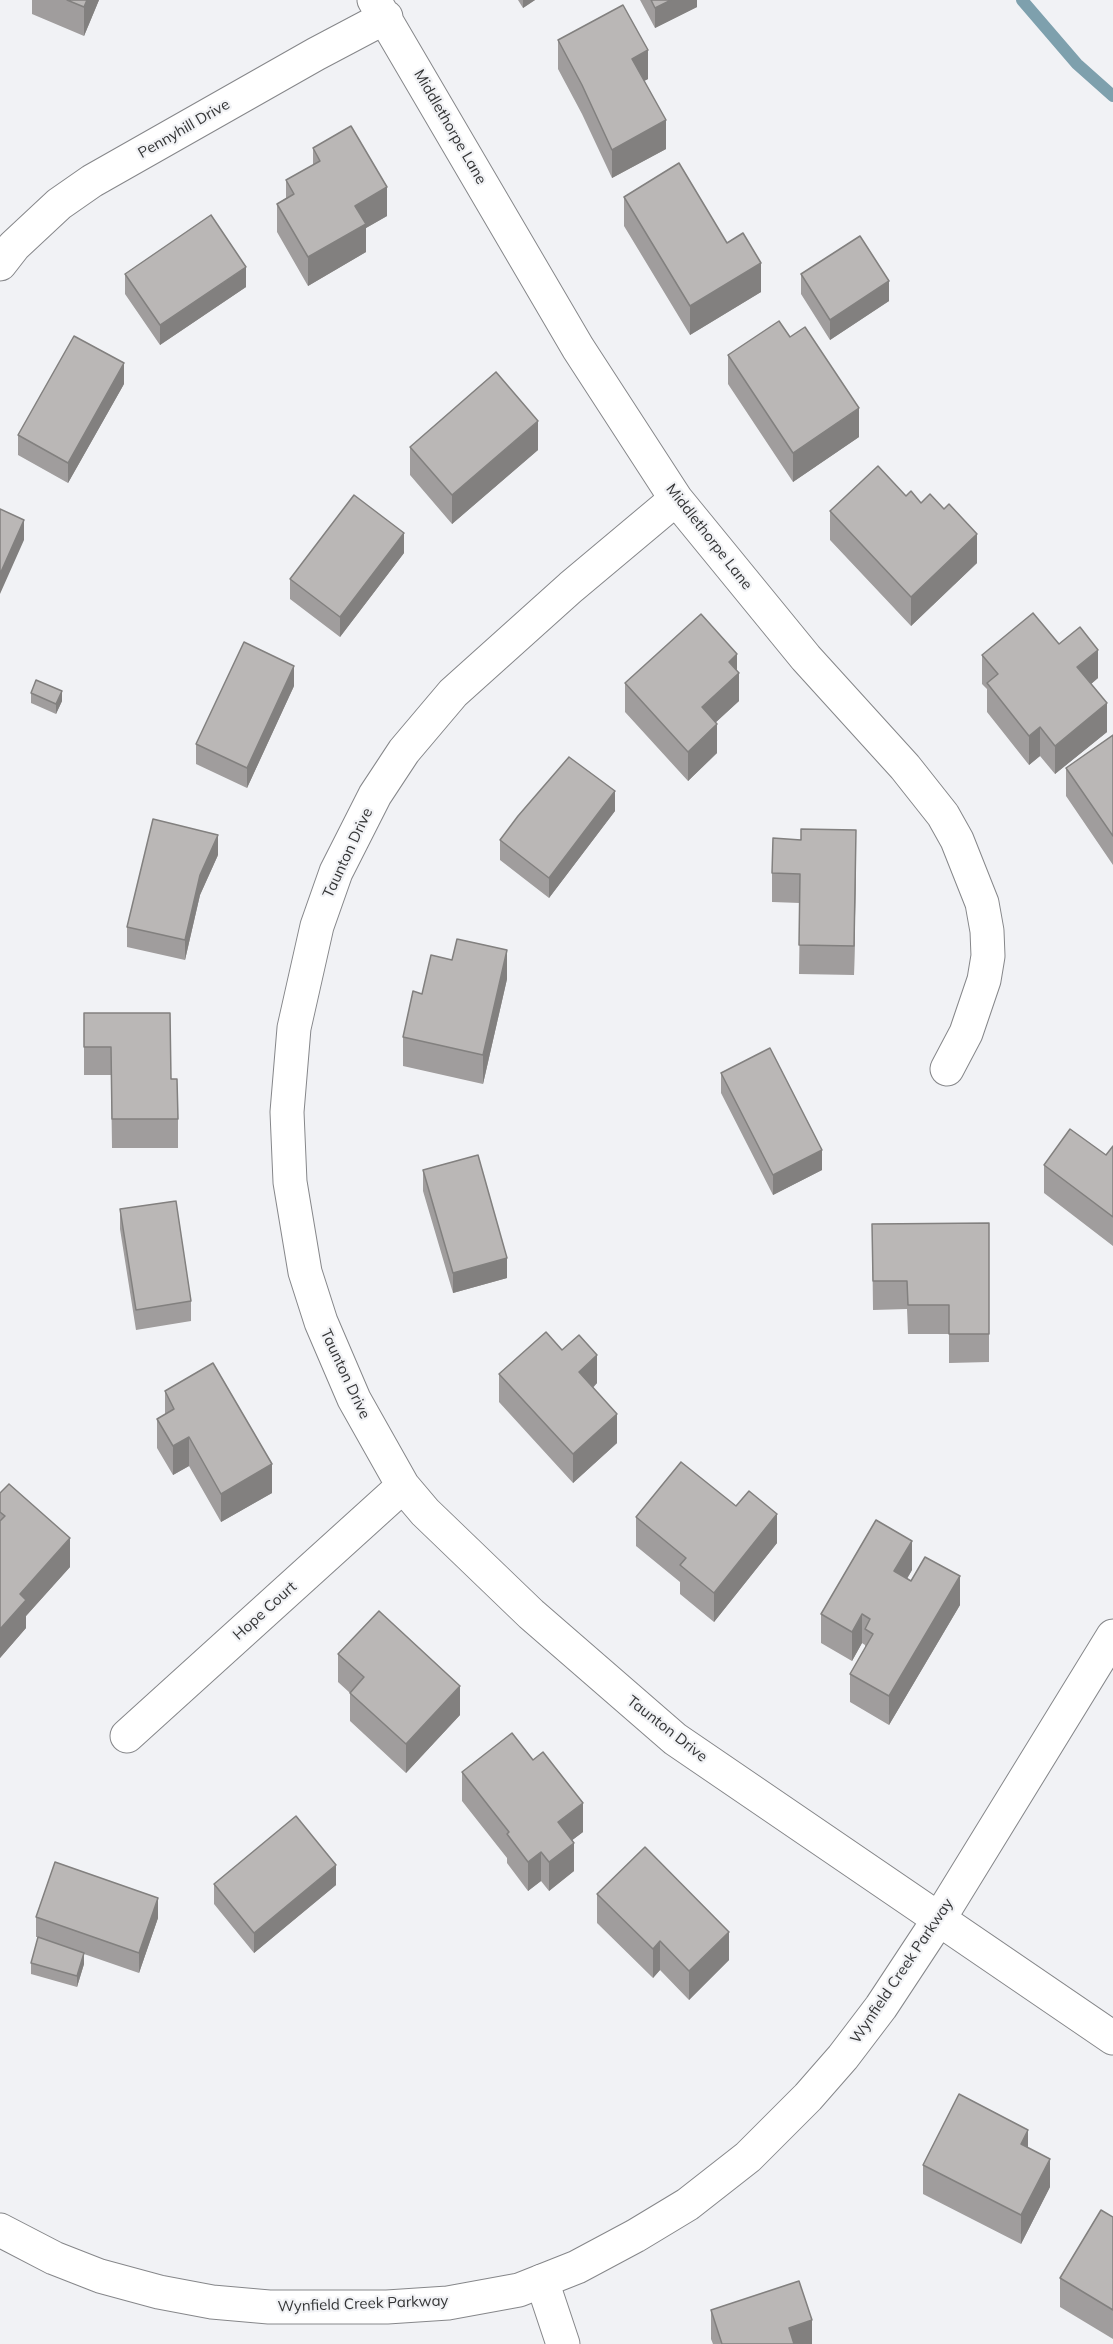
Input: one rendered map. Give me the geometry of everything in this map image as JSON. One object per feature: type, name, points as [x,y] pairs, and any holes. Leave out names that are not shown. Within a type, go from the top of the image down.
[{"type":"street","name":"Pennyhill Drive","points":[[0,264],[58,204],[92,181],[316,54],[380,9]]},
{"type":"street","name":"Middlethorpe Lane","points":[[380,9],[578,348],[676,499],[806,658],[905,767],[943,815],[957,840],[982,903],[987,931],[988,956],[984,980],[966,1033],[947,1068]]},
{"type":"street","name":"Taunton Drive","points":[[676,499],[571,587],[453,693],[404,751],[375,795],[336,872],[317,926],[294,1028],[287,1112],[290,1182],[305,1272],[321,1322],[354,1399],[403,1486],[425,1512],[531,1614],[675,1739],[1113,2038]]},
{"type":"street","name":"Hope Court","points":[[127,1736],[403,1486]]},
{"type":"street","name":"Wynfield Creek Parkway","points":[[0,2230],[54,2258],[100,2276],[159,2292],[212,2302],[269,2307],[448,2303],[519,2290],[577,2267],[688,2204],[748,2157],[808,2097],[843,2057],[881,2007],[939,1919],[1113,1636]]},
{"type":"street","points":[[542,2281],[563,2344]]},
{"type":"building","points":[[67,0],[87,0],[84,7]]},
{"type":"building","points":[[651,0],[671,0],[655,8]]},
{"type":"building","points":[[623,5],[648,50],[632,59],[666,120],[612,150],[558,40]]},
{"type":"building","points":[[351,126],[387,187],[355,206],[366,224],[308,257],[277,204],[294,194],[286,180],[320,161],[313,148]]},
{"type":"building","points":[[679,163],[727,243],[743,233],[761,263],[690,306],[624,197]]},
{"type":"building","points":[[211,215],[246,267],[160,325],[125,274]]},
{"type":"building","points":[[860,236],[889,281],[830,320],[801,274]]},
{"type":"building","points":[[779,321],[790,337],[805,327],[859,408],[793,453],[728,355]]},
{"type":"building","points":[[74,336],[124,363],[68,463],[18,435]]},
{"type":"building","points":[[496,372],[538,421],[452,495],[410,447]]},
{"type":"building","points":[[878,466],[906,496],[911,491],[921,503],[930,494],[944,509],[949,504],[977,534],[911,597],[830,511]]},
{"type":"building","points":[[354,495],[404,533],[340,617],[290,579]]},
{"type":"building","points":[[0,509],[24,520],[0,574]]},
{"type":"building","points":[[1033,613],[1059,644],[1080,627],[1098,650],[1077,667],[1107,703],[1055,746],[1040,727],[1029,736],[987,683],[998,674],[982,655]]},
{"type":"building","points":[[701,614],[737,654],[729,662],[739,673],[702,707],[717,724],[688,752],[625,683]]},
{"type":"building","points":[[244,642],[294,666],[247,768],[196,744]]},
{"type":"building","points":[[36,680],[62,691],[56,704],[31,693]]},
{"type":"building","points":[[1113,735],[1113,836],[1066,768]]},
{"type":"building","points":[[569,757],[615,791],[549,878],[500,840]]},
{"type":"building","points":[[153,819],[218,835],[200,875],[185,940],[127,927]]},
{"type":"building","points":[[801,829],[856,830],[854,946],[799,945],[800,874],[772,873],[773,838],[801,840]]},
{"type":"building","points":[[457,939],[507,950],[483,1055],[403,1037],[413,991],[422,994],[431,955],[452,960]]},
{"type":"building","points":[[84,1013],[170,1013],[171,1079],[177,1079],[178,1119],[112,1119],[111,1047],[84,1047]]},
{"type":"building","points":[[770,1048],[822,1150],[773,1175],[721,1073]]},
{"type":"building","points":[[1070,1129],[1106,1155],[1113,1146],[1113,1217],[1044,1165]]},
{"type":"building","points":[[478,1155],[507,1258],[453,1273],[423,1170]]},
{"type":"building","points":[[176,1201],[191,1301],[136,1310],[120,1209]]},
{"type":"building","points":[[989,1223],[989,1334],[949,1334],[949,1305],[908,1305],[907,1281],[873,1281],[872,1224]]},
{"type":"building","points":[[546,1332],[562,1350],[579,1335],[597,1355],[579,1372],[617,1414],[573,1454],[499,1374]]},
{"type":"building","points":[[213,1363],[272,1464],[221,1494],[189,1437],[173,1446],[157,1419],[174,1409],[165,1391]]},
{"type":"building","points":[[681,1462],[736,1506],[749,1491],[777,1514],[714,1593],[680,1565],[686,1558],[636,1517]]},
{"type":"building","points":[[9,1484],[70,1538],[20,1594],[26,1600],[0,1629],[0,1521],[5,1516],[0,1512],[0,1493]]},
{"type":"building","points":[[876,1520],[912,1541],[894,1571],[911,1581],[925,1557],[960,1576],[889,1696],[850,1674],[873,1634],[865,1629],[870,1619],[862,1614],[852,1632],[821,1614]]},
{"type":"building","points":[[379,1611],[460,1686],[406,1744],[350,1693],[364,1677],[338,1654]]},
{"type":"building","points":[[512,1733],[533,1760],[543,1752],[583,1803],[558,1822],[574,1843],[549,1862],[541,1852],[528,1862],[507,1834],[509,1832],[462,1772]]},
{"type":"building","points":[[296,1816],[336,1865],[254,1933],[214,1884]]},
{"type":"building","points":[[645,1847],[729,1932],[689,1971],[660,1941],[653,1949],[597,1894]]},
{"type":"building","points":[[55,1862],[158,1898],[139,1953],[36,1917]]},
{"type":"building","points":[[38,1937],[84,1953],[77,1976],[31,1963]]},
{"type":"building","points":[[959,2094],[1028,2130],[1021,2144],[1050,2159],[1021,2215],[923,2165]]},
{"type":"building","points":[[1101,2210],[1113,2217],[1113,2310],[1060,2278]]},
{"type":"building","points":[[799,2281],[812,2320],[789,2328],[794,2344],[722,2344],[711,2310]]},
{"type":"waterway","points":[[1022,0],[1077,64],[1113,96]]}]
